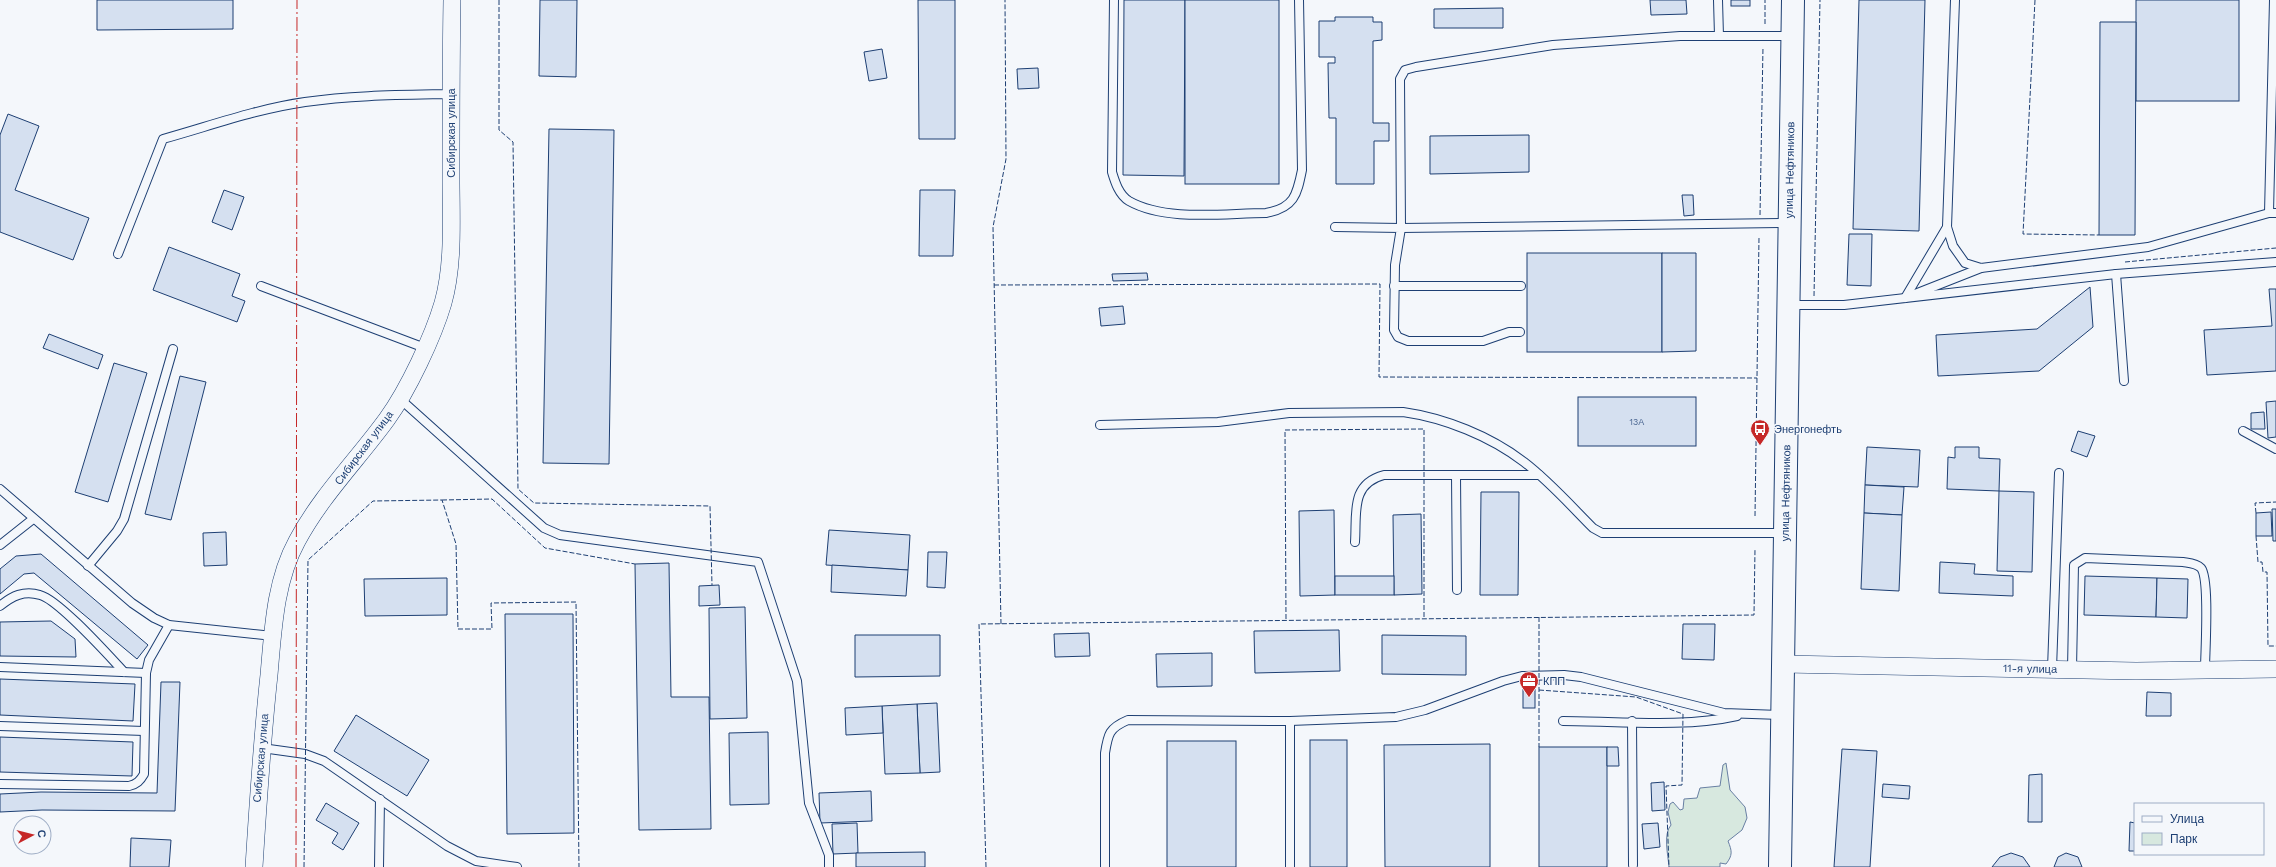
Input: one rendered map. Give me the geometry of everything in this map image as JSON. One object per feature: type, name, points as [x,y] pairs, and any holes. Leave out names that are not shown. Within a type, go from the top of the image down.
[{"type":"street","name":"Сибирская улица","points":[[254,867],[262,748],[272,636],[279,592],[297,541],[346,470],[388,417],[425,348],[443,301],[448,263],[452,0]]},
{"type":"street","name":"улица Нефтяников","points":[[1780,867],[1793,0]]},
{"type":"street","name":"11-я улица","points":[[1784,664],[2072,670],[2276,669]]},
{"type":"lane","points":[[1114,0],[1112,172],[1116,186],[1128,200],[1157,212],[1180,214],[1266,213],[1279,211],[1292,202],[1297,192],[1302,170],[1299,0]]},
{"type":"lane","points":[[1718,0],[1719,36]]},
{"type":"lane","points":[[1955,0],[1947,227],[1953,246],[1965,263],[1981,268]]},
{"type":"lane","points":[[1905,298],[1981,268],[2148,247],[2273,213],[2274,0]]},
{"type":"lane","points":[[1520,332],[1509,332],[1483,341],[1408,341],[1398,338],[1394,330],[1395,265],[1401,228],[1400,79],[1404,70],[1553,45],[1658,37],[1792,36]]},
{"type":"lane","points":[[118,254],[163,139],[254,112],[304,102],[353,97],[451,94]]},
{"type":"lane","points":[[1335,227],[1401,228],[1789,223]]},
{"type":"lane","points":[[1905,298],[1947,227]]},
{"type":"lane","points":[[1788,305],[1844,305],[2116,274],[2276,262]]},
{"type":"lane","points":[[2116,274],[2124,381]]},
{"type":"lane","points":[[261,286],[425,348]]},
{"type":"lane","points":[[1394,286],[1522,286]]},
{"type":"lane","points":[[88,566],[117,531],[124,519],[174,349]]},
{"type":"lane","points":[[399,398],[544,528],[560,535],[758,562],[797,681],[809,803],[829,855],[829,867]]},
{"type":"lane","points":[[1100,425],[1218,422],[1289,413],[1403,412],[1444,422],[1470,432],[1523,462],[1539,475],[1593,528],[1602,533],[1785,533]]},
{"type":"lane","points":[[2243,431],[2276,449]]},
{"type":"lane","points":[[2052,669],[2059,473]]},
{"type":"lane","points":[[1355,542],[1357,496],[1364,485],[1372,478],[1384,475],[1539,475]]},
{"type":"lane","points":[[1456,475],[1457,590]]},
{"type":"lane","points":[[0,489],[132,603],[154,618],[169,625],[272,636]]},
{"type":"lane","points":[[0,545],[33,519]]},
{"type":"lane","points":[[2072,670],[2074,565],[2085,558],[2183,562],[2195,564],[2200,568],[2206,582],[2205,670]]},
{"type":"lane","points":[[0,606],[17,595],[29,593],[41,595],[52,601],[74,620],[124,672]]},
{"type":"lane","points":[[0,784],[136,784],[144,774],[146,673],[149,660],[169,625]]},
{"type":"lane","points":[[0,667],[146,673]]},
{"type":"lane","points":[[1105,867],[1105,753],[1108,736],[1115,726],[1128,720],[1290,721],[1396,717],[1425,710],[1503,681],[1522,676],[1564,675],[1589,679],[1724,713],[1743,715],[1783,715]]},
{"type":"lane","points":[[1563,721],[1690,722],[1723,719],[1743,715]]},
{"type":"lane","points":[[1290,721],[1290,867]]},
{"type":"lane","points":[[1632,722],[1633,865]]},
{"type":"lane","points":[[0,726],[144,731]]},
{"type":"lane","points":[[262,748],[305,754],[324,761],[447,846],[476,861],[517,867]]},
{"type":"lane","points":[[379,867],[380,799]]},
{"type":"green space","points":[[1726,763],[1730,790],[1745,807],[1747,818],[1742,830],[1728,841],[1731,850],[1730,858],[1726,864],[1720,863],[1720,867],[1669,867],[1667,834],[1671,825],[1668,812],[1670,804],[1673,802],[1680,810],[1683,809],[1684,799],[1697,798],[1700,788],[1720,786],[1723,765]]},
{"type":"building","points":[[97,0],[233,0],[233,29],[97,30]]},
{"type":"building","points":[[540,0],[577,0],[576,77],[539,76]]},
{"type":"building","points":[[918,0],[955,0],[955,139],[919,139]]},
{"type":"building","points":[[1124,0],[1185,0],[1184,176],[1123,175]]},
{"type":"building","points":[[1185,0],[1279,0],[1279,184],[1185,184]]},
{"type":"building","points":[[1650,0],[1686,0],[1687,14],[1651,15]]},
{"type":"building","points":[[1731,0],[1750,0],[1750,6],[1731,6]]},
{"type":"building","points":[[1859,0],[1925,0],[1919,231],[1853,229]]},
{"type":"building","points":[[2136,0],[2239,0],[2239,101],[2136,101]]},
{"type":"building","points":[[1503,8],[1503,28],[1434,28],[1434,9]]},
{"type":"building","points":[[1335,17],[1373,17],[1373,22],[1382,22],[1382,40],[1373,41],[1373,123],[1389,123],[1389,141],[1374,141],[1374,184],[1336,184],[1336,118],[1329,118],[1328,63],[1335,63],[1335,57],[1319,57],[1319,21],[1335,21]]},
{"type":"building","points":[[2100,22],[2136,22],[2135,235],[2099,235]]},
{"type":"building","points":[[882,49],[887,78],[869,81],[864,52]]},
{"type":"building","points":[[1038,68],[1039,88],[1018,89],[1017,69]]},
{"type":"building","points":[[8,114],[39,126],[15,190],[89,218],[73,260],[0,232],[0,135]]},
{"type":"building","points":[[549,129],[614,130],[609,464],[543,463]]},
{"type":"building","points":[[1529,135],[1529,172],[1430,174],[1430,136]]},
{"type":"building","points":[[224,190],[244,197],[232,230],[212,222]]},
{"type":"building","points":[[920,190],[955,190],[953,256],[919,256]]},
{"type":"building","points":[[1682,195],[1693,195],[1694,215],[1684,216]]},
{"type":"building","points":[[1849,234],[1872,234],[1871,286],[1847,285]]},
{"type":"building","points":[[169,247],[240,274],[232,296],[245,301],[237,322],[153,290]]},
{"type":"building","points":[[1527,253],[1662,253],[1662,352],[1527,352]]},
{"type":"building","points":[[1662,253],[1696,253],[1696,351],[1662,352]]},
{"type":"building","points":[[1147,273],[1148,280],[1113,281],[1112,274]]},
{"type":"building","points":[[2090,287],[2093,327],[2039,371],[1938,376],[1936,335],[2037,329]]},
{"type":"building","points":[[2269,289],[2276,289],[2276,371],[2207,375],[2204,330],[2272,326]]},
{"type":"building","points":[[1123,306],[1125,324],[1101,326],[1099,308]]},
{"type":"building","points":[[49,334],[103,355],[98,369],[43,348]]},
{"type":"building","points":[[114,363],[147,373],[108,502],[75,492]]},
{"type":"building","points":[[180,376],[206,382],[171,520],[145,514]]},
{"type":"building","points":[[1578,397],[1696,397],[1696,446],[1578,446]]},
{"type":"building","points":[[2276,401],[2276,437],[2268,438],[2266,402]]},
{"type":"building","points":[[2264,412],[2265,429],[2251,429],[2251,413]]},
{"type":"building","points":[[2078,431],[2095,436],[2087,457],[2071,451]]},
{"type":"building","points":[[1867,447],[1920,450],[1918,487],[1865,485]]},
{"type":"building","points":[[1955,447],[1979,447],[1979,458],[2000,459],[1999,491],[1947,489],[1948,457],[1955,458]]},
{"type":"building","points":[[1865,485],[1904,487],[1902,515],[1864,513]]},
{"type":"building","points":[[1999,491],[2034,492],[2032,572],[1997,571]]},
{"type":"building","points":[[1481,492],[1519,492],[1518,595],[1480,595]]},
{"type":"building","points":[[2272,509],[2276,509],[2276,541],[2273,541]]},
{"type":"building","points":[[1334,510],[1335,595],[1300,596],[1299,511]]},
{"type":"building","points":[[2271,512],[2272,536],[2256,536],[2256,513]]},
{"type":"building","points":[[1864,513],[1902,515],[1899,591],[1861,589]]},
{"type":"building","points":[[1421,514],[1422,594],[1394,595],[1393,515]]},
{"type":"building","points":[[829,530],[910,535],[908,570],[826,565]]},
{"type":"building","points":[[226,532],[227,565],[204,566],[203,533]]},
{"type":"building","points":[[928,552],[947,552],[945,588],[927,587]]},
{"type":"building","points":[[41,554],[148,645],[137,659],[34,573],[24,574],[0,594],[0,569],[16,556]]},
{"type":"building","points":[[1940,562],[1975,564],[1974,574],[2013,576],[2013,596],[1939,593]]},
{"type":"building","points":[[669,563],[671,697],[709,697],[711,829],[639,830],[635,564]]},
{"type":"building","points":[[832,565],[908,570],[906,596],[831,592]]},
{"type":"building","points":[[1335,576],[1394,576],[1394,595],[1335,595]]},
{"type":"building","points":[[2085,576],[2157,578],[2156,617],[2084,615]]},
{"type":"building","points":[[447,578],[447,615],[365,616],[364,579]]},
{"type":"building","points":[[2157,578],[2188,579],[2187,618],[2156,617]]},
{"type":"building","points":[[719,585],[720,605],[699,606],[699,586]]},
{"type":"building","points":[[745,607],[747,718],[710,719],[709,608]]},
{"type":"building","points":[[505,614],[573,614],[574,833],[507,834]]},
{"type":"building","points":[[51,621],[75,639],[76,657],[0,656],[0,622]]},
{"type":"building","points":[[1683,624],[1715,624],[1714,660],[1682,659]]},
{"type":"building","points":[[1339,630],[1340,671],[1255,673],[1254,631]]},
{"type":"building","points":[[1089,633],[1090,656],[1055,657],[1054,634]]},
{"type":"building","points":[[855,635],[940,635],[940,676],[855,677]]},
{"type":"building","points":[[1382,635],[1466,636],[1466,675],[1382,674]]},
{"type":"building","points":[[1212,653],[1212,686],[1157,687],[1156,654]]},
{"type":"building","points":[[0,679],[135,684],[133,721],[0,715]]},
{"type":"building","points":[[161,682],[180,682],[175,811],[42,810],[0,812],[0,794],[41,792],[157,793]]},
{"type":"building","name":"КПП","points":[[1523,688],[1535,688],[1535,708],[1523,708]]},
{"type":"building","points":[[2147,692],[2171,693],[2171,716],[2146,716]]},
{"type":"building","points":[[937,703],[940,772],[920,773],[917,704]]},
{"type":"building","points":[[917,704],[920,773],[885,774],[882,706]]},
{"type":"building","points":[[882,706],[883,733],[846,735],[845,708]]},
{"type":"building","points":[[356,715],[429,760],[407,796],[334,751]]},
{"type":"building","points":[[768,732],[769,804],[730,805],[729,733]]},
{"type":"building","points":[[0,737],[133,742],[132,776],[0,772]]},
{"type":"building","points":[[1310,740],[1347,740],[1347,867],[1310,867]]},
{"type":"building","points":[[1167,741],[1236,741],[1236,867],[1167,867]]},
{"type":"building","points":[[1490,744],[1490,867],[1385,867],[1384,745]]},
{"type":"building","points":[[1539,747],[1607,747],[1607,867],[1539,867]]},
{"type":"building","points":[[1607,747],[1618,747],[1619,766],[1607,766]]},
{"type":"building","points":[[1842,749],[1877,751],[1870,867],[1834,867]]},
{"type":"building","points":[[2042,774],[2042,822],[2028,822],[2029,775]]},
{"type":"building","points":[[1664,782],[1665,810],[1652,811],[1651,783]]},
{"type":"building","points":[[1883,784],[1910,786],[1909,799],[1882,797]]},
{"type":"building","points":[[871,791],[872,821],[820,823],[819,793]]},
{"type":"building","points":[[326,803],[359,823],[343,850],[332,843],[338,833],[316,820]]},
{"type":"building","points":[[2130,822],[2134,823],[2134,851],[2129,851]]},
{"type":"building","points":[[857,823],[858,853],[833,854],[832,824]]},
{"type":"building","points":[[1658,823],[1660,847],[1644,849],[1642,824]]},
{"type":"building","points":[[131,838],[171,840],[169,867],[130,867]]},
{"type":"building","points":[[925,852],[925,867],[856,867],[856,853]]},
{"type":"building","points":[[2011,853],[2023,857],[2030,867],[1992,867],[2000,857]]},
{"type":"building","points":[[2066,853],[2078,857],[2082,867],[2054,867],[2058,857]]},
{"type":"fence","points":[[499,0],[499,130],[513,142],[518,489],[534,503],[710,506],[712,585]]},
{"type":"fence","points":[[1001,624],[993,227],[1006,159],[1005,0]]},
{"type":"fence","points":[[1765,0],[1765,24]]},
{"type":"fence","points":[[1814,296],[1820,0]]},
{"type":"fence","points":[[2035,0],[2023,234],[2099,235]]},
{"type":"fence","points":[[1760,215],[1763,47]]},
{"type":"fence","points":[[1755,516],[1759,237]]},
{"type":"fence","points":[[2125,262],[2276,248]]},
{"type":"fence","points":[[994,285],[1380,284],[1379,377],[1757,378]]},
{"type":"fence","points":[[1286,619],[1285,430],[1424,429],[1424,618]]},
{"type":"fence","points":[[442,500],[492,499],[545,548],[635,564]]},
{"type":"fence","points":[[304,867],[308,560],[373,501],[442,500],[456,544],[458,629],[492,629],[491,603],[576,602],[579,867]]},
{"type":"fence","points":[[2256,513],[2255,503],[2276,502]]},
{"type":"fence","points":[[2256,536],[2258,562],[2262,562],[2263,572],[2267,572],[2268,646],[2276,646]]},
{"type":"fence","points":[[986,867],[979,624],[1754,615],[1755,549]]},
{"type":"fence","points":[[1539,617],[1539,747]]},
{"type":"fence","points":[[1539,690],[1636,697],[1683,714],[1682,785],[1666,786],[1669,867]]},
{"type":"power","points":[[296,867],[297,0]]},
{"type":"place","name":"Энергонефть","points":[[1760,446]]},
{"type":"place","name":"КПП","points":[[1529,698]]}]
